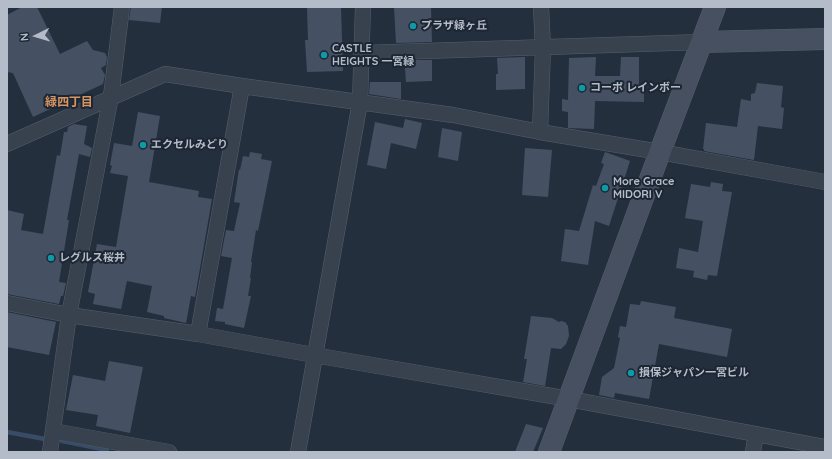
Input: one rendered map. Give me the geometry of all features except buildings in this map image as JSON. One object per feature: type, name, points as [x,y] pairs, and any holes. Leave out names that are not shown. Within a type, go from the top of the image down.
[{"type":"street","points":[[50,452],[69,315],[111,96],[122,7]]},
{"type":"street","points":[[298,452],[360,102],[363,53],[363,7]]},
{"type":"street","points":[[540,132],[543,48],[541,7]]},
{"type":"street","points":[[549,452],[715,7]]},
{"type":"street","points":[[363,53],[825,39]]},
{"type":"street","points":[[7,144],[111,96],[165,74],[453,115],[540,132],[825,182]]},
{"type":"street","points":[[198,334],[242,86]]},
{"type":"street","points":[[7,303],[69,315],[198,334],[569,399],[756,434],[796,447],[825,447]]},
{"type":"street","points":[[54,431],[121,448],[162,451]]},
{"type":"street","points":[[753,452],[756,434]]},
{"type":"waterway","points":[[7,432],[45,439]]},
{"type":"waterway","points":[[62,441],[107,450]]},
{"type":"place","name":"プラザ緑ヶ丘","points":[[413,26]]},
{"type":"place","name":"CASTLE HEIGHTS 一宮緑","points":[[324,55]]},
{"type":"place","name":"コーポ レインボー","points":[[582,88]]},
{"type":"place","name":"エクセルみどり","points":[[143,145]]},
{"type":"place","name":"More Grace MIDORI V","points":[[605,188]]},
{"type":"place","name":"レグルス桜井","points":[[51,258]]},
{"type":"place","name":"損保ジャパン一宮ビル","points":[[631,373]]},
{"type":"district","name":"緑四丁目","points":[[69,102]]}]
